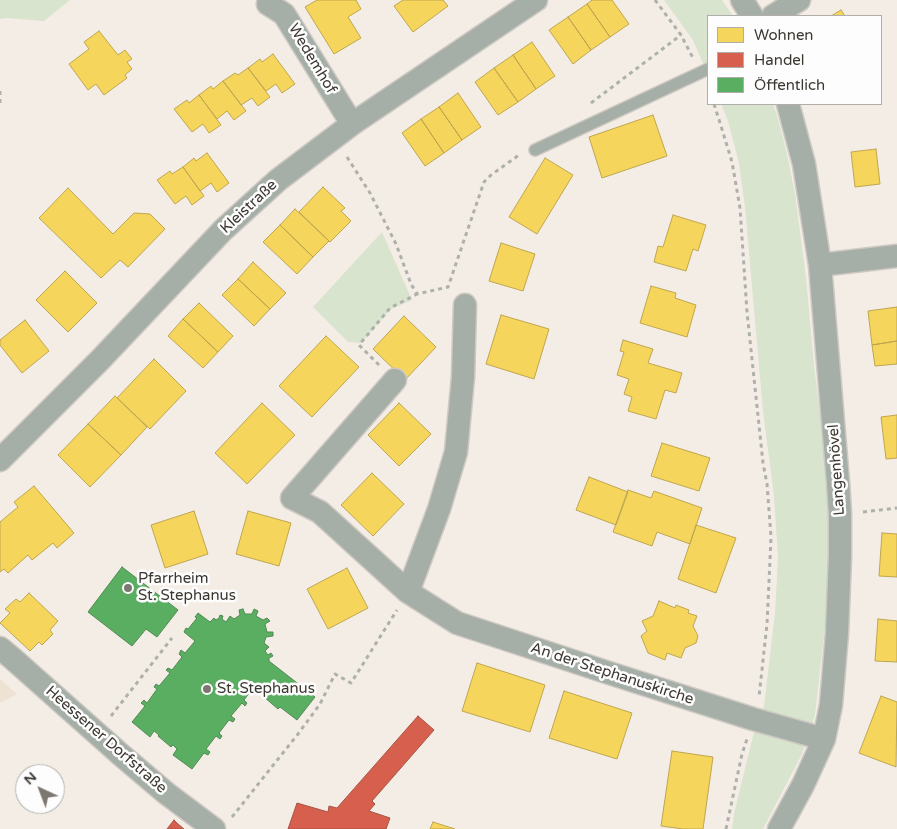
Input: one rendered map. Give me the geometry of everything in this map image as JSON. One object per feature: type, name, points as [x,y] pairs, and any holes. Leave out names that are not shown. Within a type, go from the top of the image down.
[{"type":"street","name":"Wedemhof","points":[[271,0],[268,4],[284,14],[343,131]]},
{"type":"street","name":"Kleistraße","points":[[0,460],[100,360],[223,230],[278,180],[343,131],[536,0]]},
{"type":"street","points":[[742,0],[751,15]]},
{"type":"street","points":[[775,15],[799,0]]},
{"type":"street","name":"Langenhövel","points":[[779,829],[803,785],[824,739],[831,705],[837,633],[840,556],[840,514],[834,419],[820,265],[804,164],[788,105]]},
{"type":"street","points":[[820,265],[897,256]]},
{"type":"street","points":[[408,592],[439,509],[456,452],[463,377],[465,304]]},
{"type":"street","name":"An der Stephanuskirche","points":[[394,380],[292,498],[320,512],[408,592],[457,623],[753,719],[824,739]]},
{"type":"street","name":"Heessener Dorfstraße","points":[[0,648],[166,793],[221,826]]},
{"type":"lane","points":[[535,150],[704,71]]},
{"type":"path","points":[[655,0],[681,35],[704,71]]},
{"type":"path","points":[[590,104],[681,35]]},
{"type":"path","points":[[0,91],[0,107]]},
{"type":"path","points":[[714,105],[732,162],[740,208],[747,312],[763,464],[767,484],[771,536],[767,624],[758,705],[742,754],[726,829]]},
{"type":"path","points":[[343,131],[370,193],[396,244],[411,284],[417,294]]},
{"type":"path","points":[[394,380],[359,345],[390,308],[417,294],[448,286],[484,182],[523,152]]},
{"type":"path","points":[[840,514],[897,508]]},
{"type":"path","points":[[221,826],[298,734],[320,704],[335,674],[351,683],[408,592]]},
{"type":"path","points":[[97,734],[172,638]]},
{"type":"shaded area","points":[[0,679],[17,694],[0,703]]},
{"type":"green space","points":[[0,0],[70,0],[44,21],[0,19]]},
{"type":"green space","points":[[664,0],[722,0],[732,15],[707,15],[707,73],[693,40]]},
{"type":"green space","points":[[721,105],[773,105],[777,115],[795,194],[827,472],[829,538],[826,618],[815,715],[802,754],[763,829],[732,829],[753,736],[764,706],[775,613],[778,558],[774,496],[763,411],[745,207],[739,163],[728,121]]},
{"type":"green space","points":[[382,232],[412,300],[391,309],[361,343],[348,342],[313,307]]},
{"type":"building: Wohnen","points":[[317,0],[356,0],[361,9],[348,17],[361,38],[334,54],[305,7]]},
{"type":"building: Wohnen","points":[[403,0],[443,0],[448,6],[413,32],[394,6]]},
{"type":"building: Wohnen","points":[[592,0],[612,0],[629,24],[610,37],[587,4]]},
{"type":"building: Wohnen","points":[[587,4],[610,37],[591,50],[568,17]]},
{"type":"building: Wohnen","points":[[841,10],[844,15],[833,15]]},
{"type":"building: Wohnen","points":[[568,17],[591,50],[573,64],[549,30]]},
{"type":"building: Wohnen","points":[[99,31],[118,55],[125,50],[132,59],[127,62],[132,69],[125,75],[127,78],[104,95],[96,84],[88,90],[69,64],[89,49],[84,42]]},
{"type":"building: Wohnen","points":[[532,42],[555,76],[536,89],[513,55]]},
{"type":"building: Wohnen","points":[[273,54],[295,84],[282,93],[276,84],[266,91],[248,68],[260,59],[262,62]]},
{"type":"building: Wohnen","points":[[513,55],[536,89],[518,102],[494,68]]},
{"type":"building: Wohnen","points":[[248,68],[270,97],[258,106],[252,98],[241,105],[223,81],[235,73],[238,75]]},
{"type":"building: Wohnen","points":[[494,68],[518,102],[498,115],[475,82]]},
{"type":"building: Wohnen","points":[[223,81],[246,111],[234,120],[227,111],[217,119],[199,95],[211,86],[213,89]]},
{"type":"building: Wohnen","points":[[458,93],[481,127],[462,140],[439,107]]},
{"type":"building: Wohnen","points":[[199,95],[221,125],[209,133],[203,124],[192,132],[174,109],[187,100],[189,103]]},
{"type":"building: Wohnen","points":[[439,107],[462,140],[444,153],[421,119]]},
{"type":"building: Wohnen","points":[[653,115],[667,156],[602,178],[589,137]]},
{"type":"building: Wohnen","points":[[421,119],[444,153],[425,166],[402,133]]},
{"type":"building: Wohnen","points":[[876,149],[880,184],[855,187],[851,152]]},
{"type":"building: Wohnen","points":[[207,153],[229,183],[217,192],[211,183],[200,191],[183,167],[194,158],[196,161]]},
{"type":"building: Wohnen","points":[[545,158],[573,175],[537,234],[509,217]]},
{"type":"building: Wohnen","points":[[183,167],[204,196],[192,205],[186,196],[175,204],[157,180],[170,171],[172,174]]},
{"type":"building: Wohnen","points":[[323,187],[345,208],[341,211],[351,221],[330,242],[299,212]]},
{"type":"building: Wohnen","points":[[68,188],[113,234],[134,213],[150,214],[165,229],[128,267],[120,260],[101,278],[39,218]]},
{"type":"building: Wohnen","points":[[295,209],[329,241],[313,257],[280,225]]},
{"type":"building: Wohnen","points":[[673,215],[706,225],[698,251],[693,249],[686,271],[654,262],[658,246],[663,247]]},
{"type":"building: Wohnen","points":[[280,225],[313,257],[297,274],[263,242]]},
{"type":"building: Wohnen","points":[[501,243],[535,254],[523,291],[489,281]]},
{"type":"building: Wohnen","points":[[253,262],[286,293],[270,309],[238,279]]},
{"type":"building: Wohnen","points":[[65,271],[97,303],[68,332],[36,300]]},
{"type":"building: Wohnen","points":[[238,279],[270,309],[254,326],[222,295]]},
{"type":"building: Wohnen","points":[[651,286],[676,293],[675,298],[696,305],[687,337],[640,323]]},
{"type":"building: Wohnen","points":[[199,303],[233,336],[218,352],[183,319]]},
{"type":"building: Wohnen","points":[[897,307],[897,341],[872,345],[868,311]]},
{"type":"building: Wohnen","points":[[501,315],[549,329],[534,379],[486,364]]},
{"type":"building: Wohnen","points":[[404,316],[436,347],[405,380],[373,349]]},
{"type":"building: Wohnen","points":[[183,319],[218,352],[203,368],[168,336]]},
{"type":"building: Wohnen","points":[[25,320],[49,351],[22,373],[0,345],[0,340]]},
{"type":"building: Wohnen","points":[[326,336],[359,367],[312,417],[279,386]]},
{"type":"building: Wohnen","points":[[623,340],[653,349],[648,363],[682,373],[676,393],[665,390],[656,419],[628,411],[632,397],[624,394],[629,379],[617,375],[624,352],[620,351]]},
{"type":"building: Wohnen","points":[[897,341],[897,364],[875,366],[872,345]]},
{"type":"building: Wohnen","points":[[154,359],[186,391],[150,429],[117,398]]},
{"type":"building: Wohnen","points":[[115,396],[147,427],[121,455],[88,424]]},
{"type":"building: Wohnen","points":[[262,403],[295,435],[247,484],[215,453]]},
{"type":"building: Wohnen","points":[[399,403],[431,434],[399,466],[368,435]]},
{"type":"building: Wohnen","points":[[897,415],[897,458],[886,459],[881,417]]},
{"type":"building: Wohnen","points":[[88,424],[121,455],[90,487],[58,455]]},
{"type":"building: Wohnen","points":[[662,443],[710,458],[699,491],[651,476]]},
{"type":"building: Wohnen","points":[[372,473],[404,504],[373,536],[341,505]]},
{"type":"building: Wohnen","points":[[589,477],[628,492],[616,525],[576,510]]},
{"type":"building: Wohnen","points":[[34,486],[74,533],[57,548],[53,543],[32,560],[28,555],[8,573],[4,569],[0,572],[0,522],[18,507],[14,502]]},
{"type":"building: Wohnen","points":[[628,490],[651,498],[654,491],[702,508],[690,544],[657,532],[652,546],[613,532]]},
{"type":"building: Wohnen","points":[[194,511],[208,554],[165,568],[151,525]]},
{"type":"building: Wohnen","points":[[248,511],[291,523],[279,566],[236,554]]},
{"type":"building: Wohnen","points":[[696,525],[736,538],[716,593],[678,579]]},
{"type":"building: Wohnen","points":[[882,533],[897,534],[897,577],[879,576]]},
{"type":"building: Wohnen","points":[[347,568],[368,608],[328,629],[307,589]]},
{"type":"building: Wohnen","points":[[29,593],[58,621],[50,630],[53,634],[42,645],[39,642],[30,651],[0,623],[10,613],[5,609],[16,599],[20,602]]},
{"type":"building: Wohnen","points":[[659,601],[675,608],[676,605],[689,610],[688,613],[697,616],[693,626],[698,636],[696,643],[685,648],[681,658],[667,653],[665,660],[648,653],[641,636],[647,631],[642,621],[653,616]]},
{"type":"building: Wohnen","points":[[878,619],[897,621],[897,662],[875,661]]},
{"type":"building: Wohnen","points":[[477,663],[545,685],[530,732],[462,711]]},
{"type":"building: Wohnen","points":[[564,691],[632,713],[617,759],[549,738]]},
{"type":"building: Wohnen","points":[[881,696],[897,702],[896,767],[859,753]]},
{"type":"building: Wohnen","points":[[672,751],[713,757],[703,829],[661,826]]},
{"type":"building: Wohnen","points":[[433,822],[455,829],[430,829]]},
{"type":"building: Handel","points":[[418,716],[434,730],[372,801],[375,804],[369,811],[390,818],[386,829],[288,829],[297,803],[328,812],[329,806],[337,808]]},
{"type":"building: Handel","points":[[174,820],[178,824],[184,829],[167,829]]},
{"type":"building: Öffentlich","name":"Pfarrheim St. Stephanus","points":[[122,567],[178,610],[157,637],[146,629],[132,646],[88,612]]},
{"type":"building: Öffentlich","name":"St. Stephanus","points":[[243,609],[245,614],[252,614],[254,609],[258,611],[256,616],[263,620],[267,618],[270,621],[265,624],[267,632],[273,632],[273,636],[266,637],[264,643],[269,647],[265,651],[268,655],[271,653],[273,656],[269,658],[269,661],[315,697],[297,720],[280,707],[278,709],[257,689],[255,691],[252,689],[244,700],[247,703],[245,706],[242,703],[231,716],[235,719],[233,722],[229,720],[219,733],[222,736],[220,739],[216,736],[206,749],[210,752],[208,755],[204,753],[192,769],[173,755],[177,749],[173,745],[171,747],[154,731],[150,737],[132,722],[145,706],[141,703],[144,700],[147,703],[157,689],[154,687],[156,684],[159,686],[170,673],[166,670],[168,668],[172,670],[182,657],[179,654],[181,650],[185,653],[195,641],[184,632],[197,618],[195,617],[198,613],[210,622],[214,618],[216,620],[219,618],[220,615],[223,616],[222,619],[226,622],[230,616],[234,619],[240,615],[239,610]]},
{"type":"place","name":"Pfarrheim St. Stephanus","points":[[128,588]]},
{"type":"place","name":"St. Stephanus","points":[[207,689]]}]
